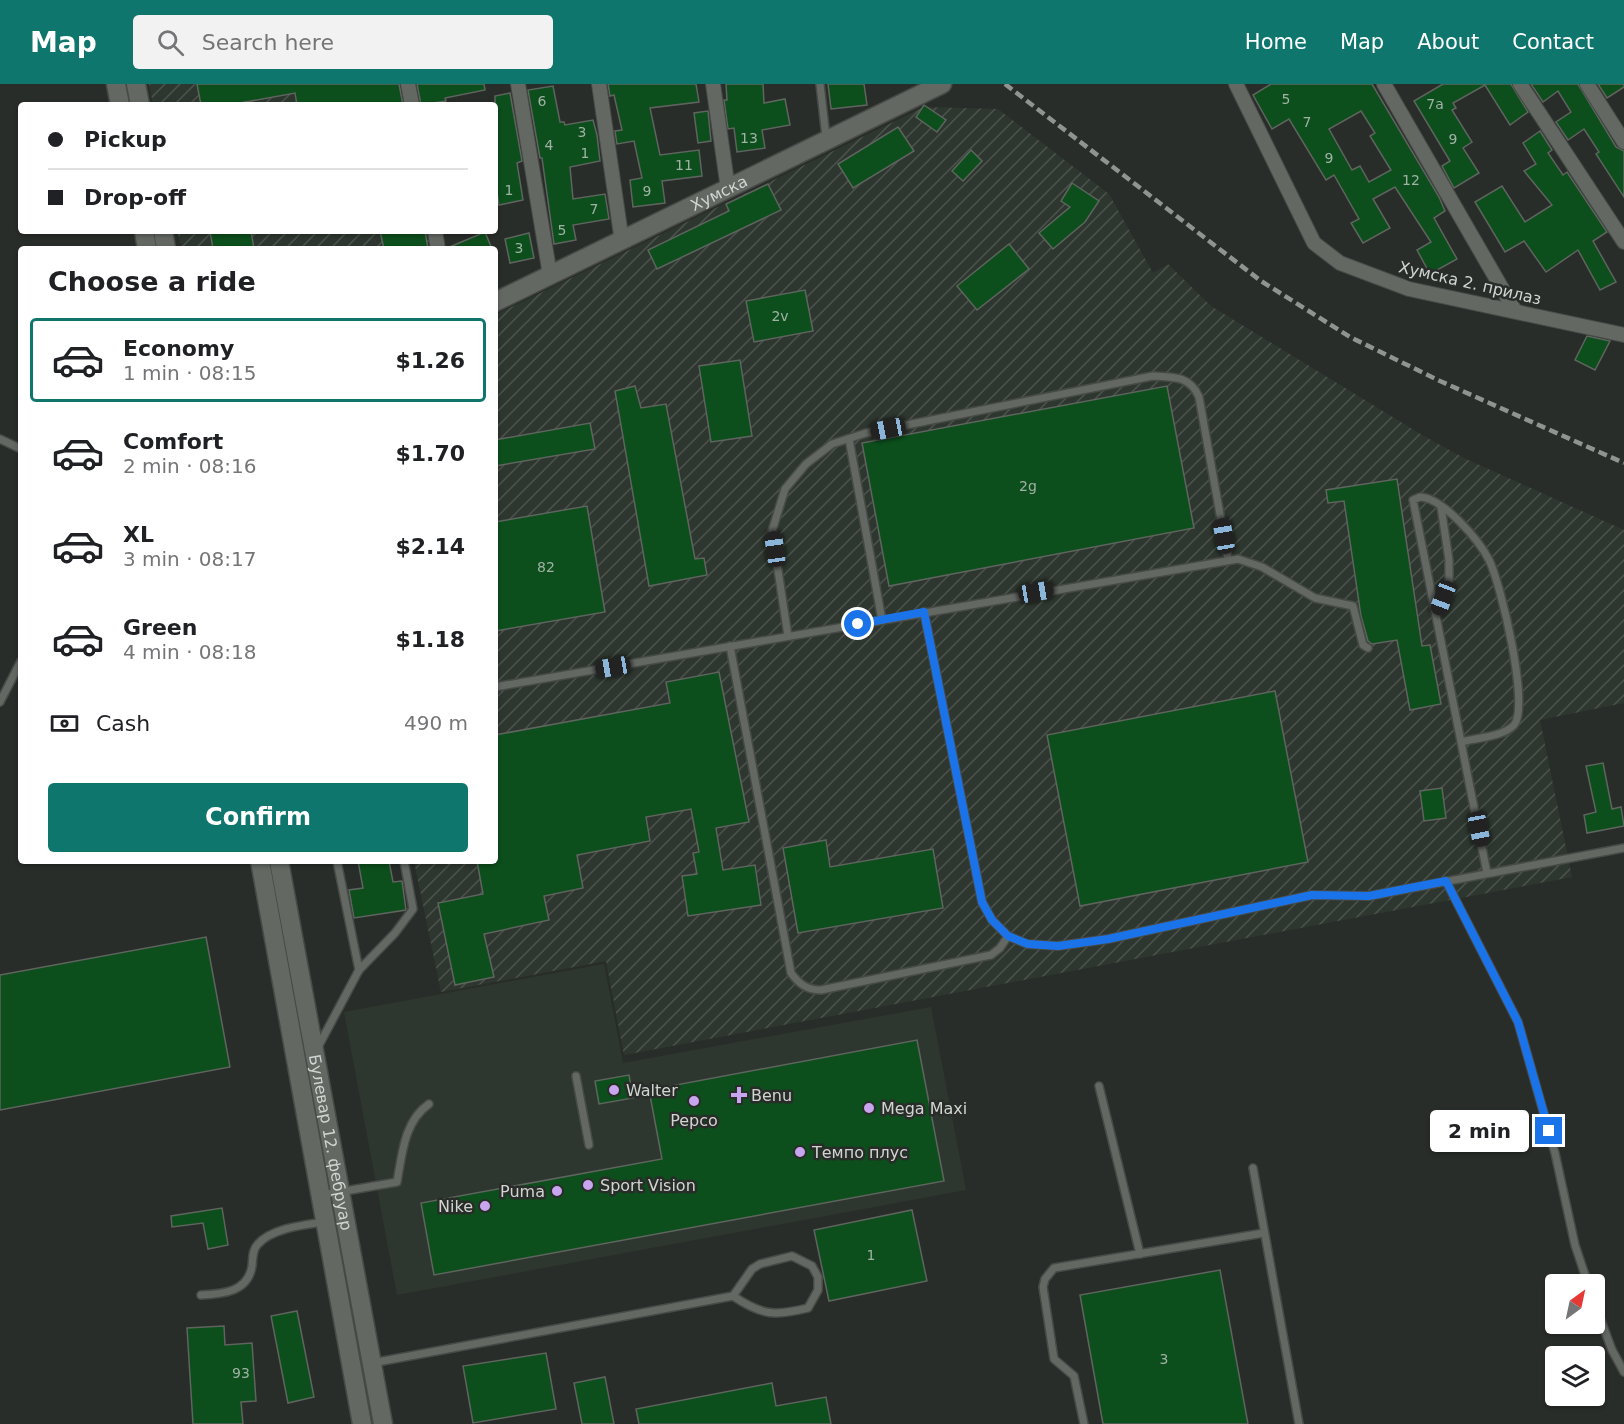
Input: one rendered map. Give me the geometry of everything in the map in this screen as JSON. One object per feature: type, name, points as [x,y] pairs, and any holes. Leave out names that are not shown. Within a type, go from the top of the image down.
[{"type":"main road","points":[[116,84],[119,102]]},
{"type":"main road","points":[[136,84],[139,102]]},
{"type":"main road","name":"Хумска","points":[[498,301],[942,84]]},
{"type":"main road","name":"Булевар 12. фебруар","points":[[261,864],[362,1424]]},
{"type":"main road","name":"Булевар 12. фебруар","points":[[280,864],[383,1424]]},
{"type":"street","points":[[408,84],[411,102]]},
{"type":"street","points":[[518,84],[550,275]]},
{"type":"street","points":[[599,84],[622,242]]},
{"type":"street","points":[[713,84],[728,189]]},
{"type":"street","name":"Хумска 2. прилаз","points":[[1236,84],[1314,243],[1340,263],[1409,289],[1624,335]]},
{"type":"street","points":[[1384,84],[1515,311]]},
{"type":"street","points":[[1520,84],[1624,242]]},
{"type":"street","points":[[1587,84],[1624,142]]},
{"type":"lane","points":[[820,84],[827,140]]},
{"type":"lane","points":[[788,636],[772,531],[785,489],[806,464],[832,444],[1153,376],[1178,377],[1194,385],[1199,397],[1228,559]]},
{"type":"lane","points":[[0,439],[18,448]]},
{"type":"lane","points":[[849,439],[882,620]]},
{"type":"lane","points":[[1461,742],[1504,731],[1514,725],[1520,713],[1518,680],[1499,586],[1490,561],[1479,542],[1427,497],[1413,500],[1436,615],[1461,742],[1487,873]]},
{"type":"lane","points":[[1436,615],[1449,581],[1449,560],[1441,507]]},
{"type":"lane","points":[[498,686],[1228,559],[1238,559],[1262,567],[1315,598],[1353,606],[1359,621],[1363,645],[1368,648]]},
{"type":"lane","points":[[924,612],[982,902],[992,920],[1008,936],[1028,944],[1058,946],[1108,939],[1312,895],[1369,896],[1624,848]]},
{"type":"lane","points":[[730,646],[791,973],[796,980],[808,989],[821,990],[930,969],[991,955],[1000,948],[1008,936]]},
{"type":"lane","points":[[0,702],[18,667]]},
{"type":"lane","points":[[338,864],[358,970]]},
{"type":"lane","points":[[314,1054],[358,970],[395,933],[413,909],[405,864]]},
{"type":"lane","points":[[1446,881],[1518,1022],[1556,1153],[1575,1245],[1585,1274]]},
{"type":"lane","points":[[576,1076],[589,1145]]},
{"type":"lane","points":[[1099,1086],[1140,1254]]},
{"type":"lane","points":[[322,1195],[397,1182],[404,1143],[411,1125],[429,1104]]},
{"type":"lane","points":[[1253,1168],[1299,1424]]},
{"type":"lane","points":[[201,1295],[225,1294],[240,1287],[251,1275],[254,1250],[260,1241],[298,1226],[327,1222]]},
{"type":"lane","points":[[1084,1424],[1074,1376],[1054,1359],[1043,1295],[1045,1279],[1054,1268],[1264,1233]]},
{"type":"lane","points":[[372,1363],[734,1296],[758,1310],[777,1315],[808,1308],[818,1290],[818,1277],[807,1262],[792,1256],[760,1264],[752,1269],[734,1296]]},
{"type":"lane","points":[[1605,1331],[1624,1372]]},
{"type":"shaded area","points":[[149,84],[400,84],[403,102],[152,102]]},
{"type":"shaded area","points":[[924,107],[998,109],[1109,194],[1153,273],[1168,264],[1211,306],[1422,435],[1466,459],[1624,530],[1624,703],[1540,720],[1572,877],[624,1055],[606,961],[441,992],[415,864],[498,864],[498,314]]},
{"type":"shaded area","points":[[178,234],[430,234],[432,246],[181,246]]},
{"type":"shaded area","points":[[604,964],[623,1063],[931,1007],[966,1190],[397,1295],[344,1012]]},
{"type":"building","points":[[197,84],[399,84],[402,102],[296,102],[295,93],[246,102],[200,102]]},
{"type":"building","points":[[417,84],[484,84],[485,90],[445,98],[446,101],[420,102]]},
{"type":"building","points":[[608,84],[696,84],[699,102],[650,108],[660,155],[699,150],[702,176],[662,181],[665,203],[633,207],[630,180],[642,178],[634,141],[617,144],[615,131],[622,130],[614,95],[610,96]]},
{"type":"building","points":[[726,84],[763,84],[764,103],[785,99],[790,125],[762,130],[765,148],[737,152],[734,128],[728,129],[724,100],[727,100]]},
{"type":"building","points":[[828,84],[864,84],[867,105],[831,109]]},
{"type":"building","points":[[1271,84],[1372,84],[1439,197],[1445,211],[1434,218],[1457,259],[1430,274],[1417,250],[1431,242],[1395,187],[1373,199],[1390,228],[1363,243],[1351,223],[1359,219],[1334,175],[1326,180],[1289,119],[1272,129],[1253,95]],"holes":[[[1361,111],[1375,133],[1370,136],[1391,170],[1369,182],[1360,166],[1352,170],[1329,129]]]},
{"type":"building","points":[[1443,84],[1511,84],[1528,112],[1510,125],[1485,85],[1453,103],[1456,108],[1452,110],[1472,142],[1463,148],[1479,173],[1454,188],[1442,166],[1450,161],[1414,101]]},
{"type":"building","points":[[1531,84],[1578,84],[1616,147],[1624,151],[1624,197],[1596,154],[1599,152],[1584,129],[1568,140],[1556,122],[1571,112],[1558,91],[1543,102]]},
{"type":"building","points":[[1598,84],[1624,84],[1624,87],[1607,98]]},
{"type":"building","points":[[553,86],[560,122],[564,122],[565,125],[593,120],[597,135],[600,161],[570,167],[573,199],[605,194],[609,219],[573,225],[576,240],[554,244],[542,158],[540,158],[528,90]]},
{"type":"building","points":[[510,93],[522,161],[517,163],[523,200],[499,205],[498,102],[495,102],[495,96]]},
{"type":"building","points":[[924,105],[946,120],[937,132],[916,117]]},
{"type":"building","points":[[708,111],[711,141],[698,143],[694,113]]},
{"type":"building","points":[[898,127],[914,151],[853,188],[838,164]]},
{"type":"building","points":[[1540,131],[1552,150],[1548,153],[1563,175],[1567,172],[1607,232],[1593,241],[1616,282],[1600,290],[1578,250],[1546,272],[1524,241],[1505,252],[1475,202],[1502,186],[1525,222],[1552,205],[1524,171],[1536,164],[1523,143]]},
{"type":"building","points":[[971,150],[982,161],[963,181],[952,171]]},
{"type":"building","points":[[1072,183],[1099,201],[1085,222],[1053,249],[1039,233],[1070,207],[1061,201]]},
{"type":"building","points":[[768,184],[781,210],[657,269],[648,250],[729,211],[726,204]]},
{"type":"building","points":[[529,233],[534,258],[510,263],[505,239]]},
{"type":"building","points":[[210,234],[252,234],[254,246],[212,246]]},
{"type":"building","points":[[381,234],[426,234],[428,246],[383,246]]},
{"type":"building","points":[[480,234],[486,234],[491,246],[452,246]]},
{"type":"building","points":[[1009,244],[1029,269],[977,310],[957,286]]},
{"type":"building","points":[[805,290],[813,331],[754,342],[746,301]]},
{"type":"building","points":[[1587,336],[1610,341],[1595,370],[1575,360]]},
{"type":"building","points":[[740,360],[752,436],[711,442],[699,366]]},
{"type":"building","points":[[635,386],[641,408],[666,404],[695,559],[704,558],[707,575],[649,586],[615,391]]},
{"type":"building","points":[[1167,386],[1194,528],[889,586],[862,443]]},
{"type":"building","points":[[590,423],[595,449],[498,465],[498,439]]},
{"type":"building","points":[[1397,479],[1422,646],[1430,645],[1441,704],[1410,710],[1397,640],[1372,644],[1368,641],[1361,616],[1344,501],[1328,503],[1326,490]]},
{"type":"building","points":[[587,506],[605,612],[498,630],[498,521]]},
{"type":"building","points":[[719,672],[749,822],[716,828],[723,870],[755,865],[761,905],[688,916],[682,876],[697,874],[693,853],[699,852],[691,809],[646,817],[650,841],[577,855],[583,888],[544,896],[549,920],[484,934],[494,977],[455,985],[438,903],[483,894],[478,864],[498,864],[498,734],[670,703],[666,682]]},
{"type":"building","points":[[1275,691],[1308,862],[1080,906],[1047,735]]},
{"type":"building","points":[[1603,763],[1612,809],[1621,807],[1624,826],[1587,833],[1584,815],[1596,812],[1586,766]]},
{"type":"building","points":[[1442,788],[1446,818],[1424,821],[1420,791]]},
{"type":"building","points":[[826,840],[830,867],[933,849],[943,908],[798,933],[783,848]]},
{"type":"building","points":[[359,864],[390,864],[393,882],[402,881],[406,910],[354,918],[349,890],[363,888]]},
{"type":"building","points":[[206,937],[230,1067],[0,1110],[0,975]]},
{"type":"building","name":"Темпо плус","points":[[917,1040],[944,1181],[434,1275],[421,1203],[662,1159],[649,1090]]},
{"type":"building","name":"Walter","points":[[629,1075],[633,1098],[599,1104],[595,1081]]},
{"type":"building","points":[[222,1208],[228,1245],[208,1249],[203,1223],[172,1227],[171,1216]]},
{"type":"building","points":[[912,1210],[927,1281],[829,1301],[814,1230]]},
{"type":"building","points":[[1220,1270],[1248,1424],[1103,1424],[1080,1295]]},
{"type":"building","points":[[297,1311],[314,1397],[288,1403],[271,1316]]},
{"type":"building","points":[[224,1326],[225,1345],[252,1343],[256,1401],[241,1402],[243,1424],[193,1424],[187,1328]]},
{"type":"building","points":[[546,1353],[556,1409],[473,1423],[463,1366]]},
{"type":"building","points":[[605,1377],[614,1424],[582,1424],[574,1383]]},
{"type":"building","points":[[772,1383],[776,1406],[826,1397],[831,1424],[639,1424],[636,1409]]},
{"type":"railway","points":[[1005,84],[1261,281],[1350,337],[1440,381],[1624,463]]},
{"type":"place","name":"Walter","points":[[614,1090]]},
{"type":"place","name":"Benu","points":[[739,1095]]},
{"type":"place","name":"Pepco","points":[[694,1101]]},
{"type":"place","name":"Mega Maxi","points":[[869,1108]]},
{"type":"place","name":"Темпо плус","points":[[800,1152]]},
{"type":"place","name":"Sport Vision","points":[[588,1185]]},
{"type":"place","name":"Puma","points":[[557,1191]]},
{"type":"place","name":"Nike","points":[[485,1206]]},
{"type":"route","points":[[858,624],[924,612],[982,902],[992,920],[1008,936],[1028,944],[1058,946],[1108,939],[1312,895],[1369,896],[1446,881],[1518,1022],[1549,1131]]}]
